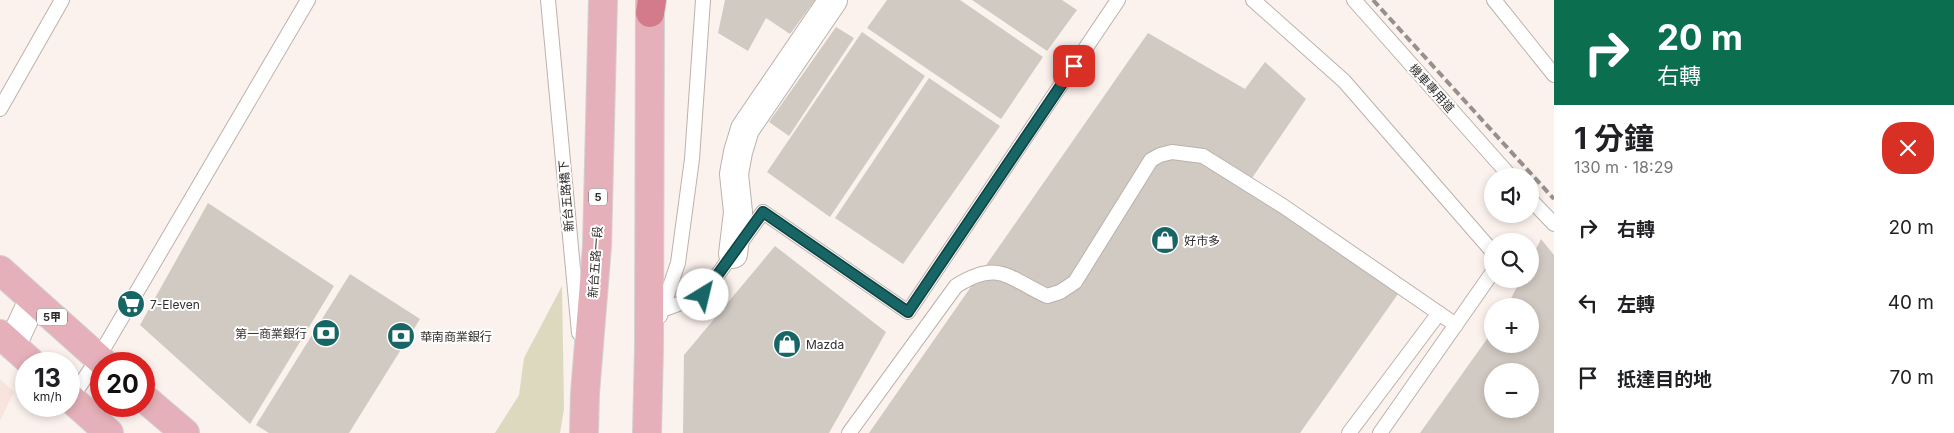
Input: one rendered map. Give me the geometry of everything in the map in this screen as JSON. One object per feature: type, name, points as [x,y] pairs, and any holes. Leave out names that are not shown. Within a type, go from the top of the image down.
[{"type":"main road","name":"新台五路一段","points":[[584,433],[585,393],[597,246],[603,0]]},
{"type":"main road","points":[[647,433],[650,4]]},
{"type":"main road","name":"5甲","points":[[0,270],[91,352]]},
{"type":"main road","points":[[6,340],[20,352]]},
{"type":"main road","points":[[80,407],[109,433]]},
{"type":"main road","points":[[155,407],[185,433]]},
{"type":"street","points":[[733,254],[738,212],[734,174],[745,129],[833,0]]},
{"type":"street","points":[[6,340],[34,300]]},
{"type":"lane","points":[[0,109],[62,0]]},
{"type":"lane","points":[[106,352],[308,0]]},
{"type":"lane","name":"新台五路橋下","points":[[548,0],[585,393]]},
{"type":"lane","points":[[649,348],[678,263],[690,169],[703,0]]},
{"type":"lane","points":[[662,310],[703,295],[763,212],[908,312],[1118,0]]},
{"type":"lane","points":[[1253,0],[1344,81],[1484,242]]},
{"type":"lane","name":"機車專用道","points":[[1354,0],[1503,168]]},
{"type":"lane","points":[[1494,0],[1554,74]]},
{"type":"lane","points":[[849,433],[956,286],[981,273],[996,271],[1016,278],[1047,296],[1060,292],[1075,282],[1151,160],[1172,152],[1203,156],[1283,206],[1456,326]]},
{"type":"lane","points":[[1539,208],[1554,224]]},
{"type":"lane","points":[[1380,433],[1484,285]]},
{"type":"lane","points":[[1349,433],[1439,313]]},
{"type":"lane","points":[[80,386],[90,374]]},
{"type":"shaded area","points":[[562,286],[564,409],[560,433],[495,433],[519,395],[524,358]]},
{"type":"shaded area","points":[[0,379],[14,392],[0,421]]},
{"type":"building","points":[[725,0],[815,0],[790,34],[766,18],[748,51],[718,33]]},
{"type":"building","points":[[887,0],[960,0],[1043,57],[1001,119],[867,28]]},
{"type":"building","points":[[972,0],[1062,0],[1077,10],[1047,51]]},
{"type":"building","points":[[836,27],[854,38],[789,136],[769,122]]},
{"type":"building","points":[[862,32],[925,76],[830,217],[767,172]]},
{"type":"building","name":"好市多","points":[[1148,33],[1245,89],[1265,62],[1306,99],[1250,181],[1398,294],[1300,433],[869,433]]},
{"type":"building","points":[[929,78],[1000,126],[903,264],[835,218]]},
{"type":"building","points":[[208,203],[334,286],[250,424],[140,325]]},
{"type":"building","points":[[1541,239],[1554,255],[1554,433],[1420,433],[1484,343],[1484,353],[1539,353],[1539,298],[1511,298],[1516,288],[1539,288],[1539,243]]},
{"type":"building","name":"Mazda","points":[[775,246],[886,332],[829,433],[683,433],[684,355]]},
{"type":"building","points":[[350,274],[420,319],[349,433],[269,433],[256,425]]},
{"type":"railway","points":[[1373,0],[1554,199]]},
{"type":"place","name":"好市多","points":[[1165,240]]},
{"type":"place","name":"7-Eleven","points":[[131,304]]},
{"type":"place","name":"第一商業銀行","points":[[326,333]]},
{"type":"place","name":"華南商業銀行","points":[[401,336]]},
{"type":"place","name":"Mazda","points":[[787,344]]},
{"type":"route","points":[[703,295],[763,212],[908,312],[1074,66]]}]
